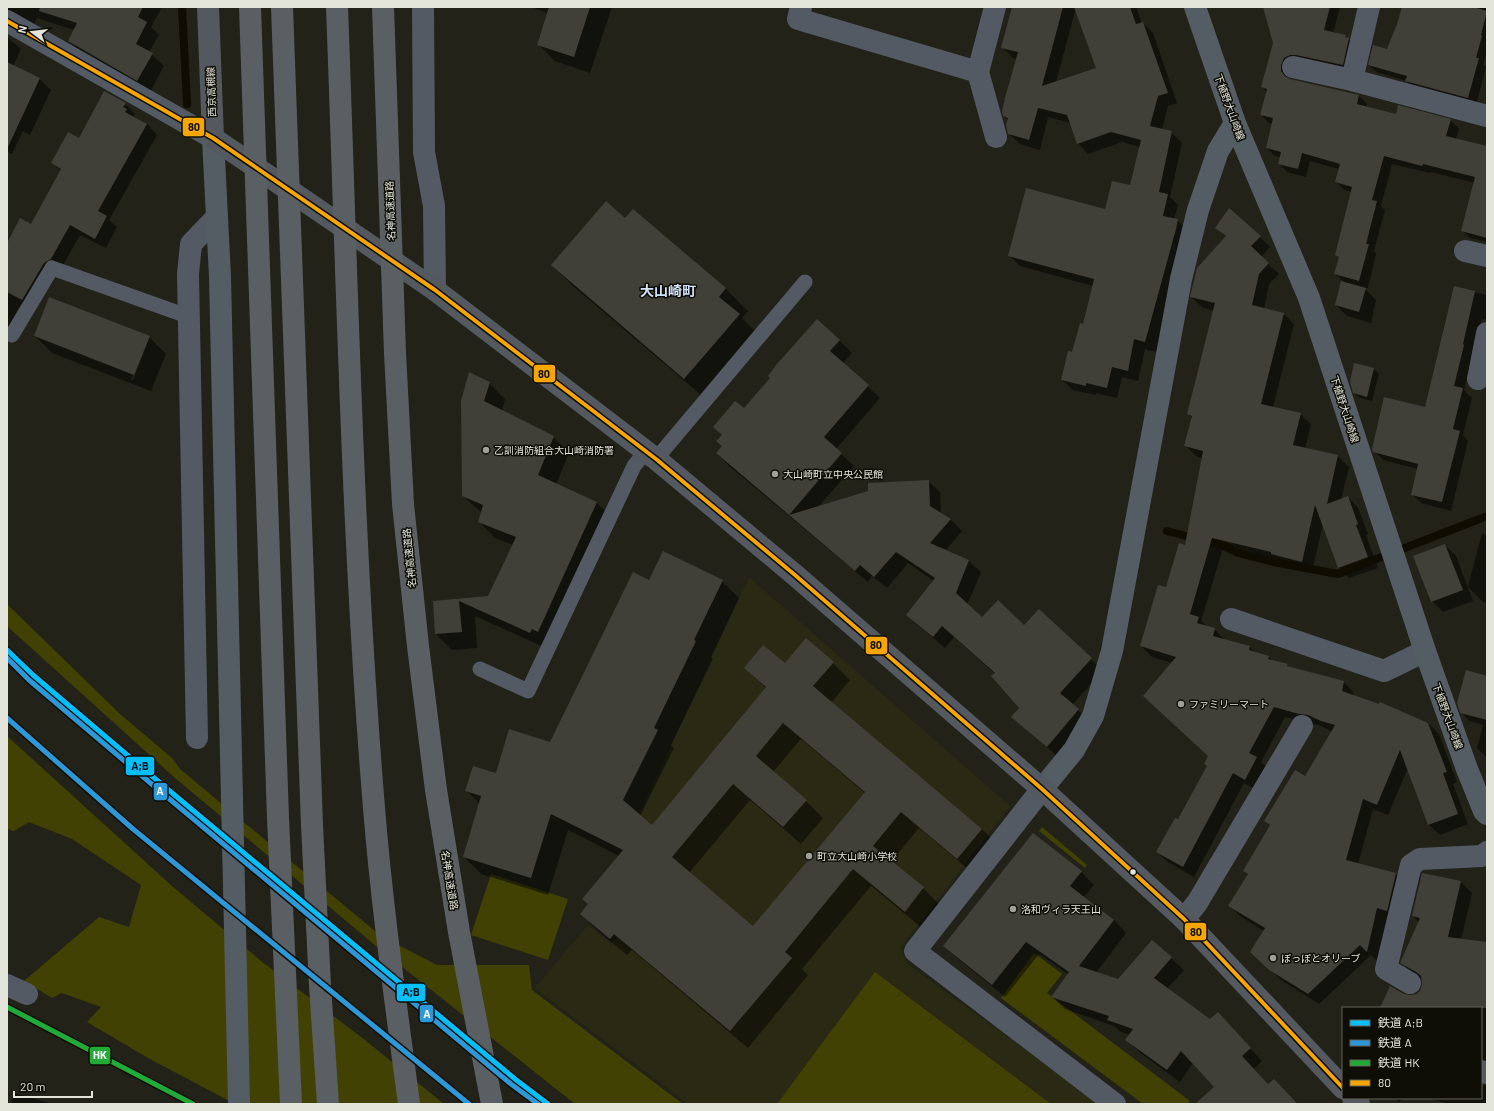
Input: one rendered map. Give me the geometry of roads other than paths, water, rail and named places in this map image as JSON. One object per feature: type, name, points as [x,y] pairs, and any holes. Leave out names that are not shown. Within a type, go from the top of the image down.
[{"type":"highway","points":[[250,7],[278,810],[291,1104]]},
{"type":"highway","points":[[282,7],[312,825],[320,986],[328,1104]]},
{"type":"highway","points":[[337,7],[356,507],[364,670],[375,818],[390,957],[409,1104]]},
{"type":"highway","name":"名神高速道路","points":[[383,7],[395,353],[403,504],[418,646],[436,790],[459,932],[492,1104]]},
{"type":"main road","name":"西京高槻線","points":[[208,7],[213,138]]},
{"type":"main road","points":[[213,138],[434,290],[651,455],[795,575],[1042,790],[1184,919],[1342,1088]]},
{"type":"street","points":[[423,7],[424,152],[434,206],[434,290]]},
{"type":"street","points":[[801,7],[798,19],[978,72]]},
{"type":"street","points":[[995,7],[978,72],[996,137]]},
{"type":"street","name":"下植野大山崎線","points":[[1195,7],[1235,123],[1309,298],[1424,651],[1467,769],[1484,811],[1487,814]]},
{"type":"street","points":[[1352,80],[1369,7]]},
{"type":"street","points":[[7,21],[213,138],[220,276],[239,1104]]},
{"type":"street","points":[[1293,67],[1352,80],[1487,116]]},
{"type":"street","points":[[1115,1104],[915,951],[1074,750],[1093,716],[1112,651],[1181,279],[1198,210],[1218,151],[1235,123]]},
{"type":"street","points":[[197,738],[188,274],[191,244],[217,217]]},
{"type":"street","points":[[1465,251],[1487,256]]},
{"type":"street","points":[[1478,379],[1487,333]]},
{"type":"street","points":[[1231,619],[1384,671],[1424,651]]},
{"type":"street","points":[[1184,919],[1197,903],[1302,726]]},
{"type":"street","points":[[1410,983],[1386,969],[1411,865],[1420,858],[1482,856],[1487,852]]},
{"type":"street","points":[[7,985],[27,994]]},
{"type":"lane","points":[[12,334],[52,268],[190,317]]},
{"type":"lane","points":[[480,669],[528,691],[634,466],[651,455],[805,282]]},
{"type":"waterway","points":[[182,7],[187,104]]},
{"type":"waterway","points":[[1167,531],[1221,545],[1238,553],[1273,562],[1338,574],[1487,516]]},
{"type":"rail line","name":"A;B","points":[[7,650],[33,675],[165,787],[515,1079],[548,1104]]},
{"type":"rail line","name":"A","points":[[7,658],[29,680],[161,792],[511,1084],[538,1104]]},
{"type":"rail line","name":"A","points":[[7,718],[133,829],[469,1104]]},
{"type":"rail line","name":"HK","points":[[7,1007],[193,1104]]},
{"type":"place","name":"乙訓消防組合大山崎消防署","points":[[486,450]]},
{"type":"place","name":"大山崎町立中央公民館","points":[[775,474]]},
{"type":"place","name":"ファミリーマート","points":[[1181,704]]},
{"type":"place","name":"町立大山崎小学校","points":[[809,856]]},
{"type":"place","name":"洛和ヴィラ天王山","points":[[1013,909]]},
{"type":"place","name":"ぽっぽとオリーブ","points":[[1273,958]]},
{"type":"district","name":"大山崎町","points":[[668,291]]}]
